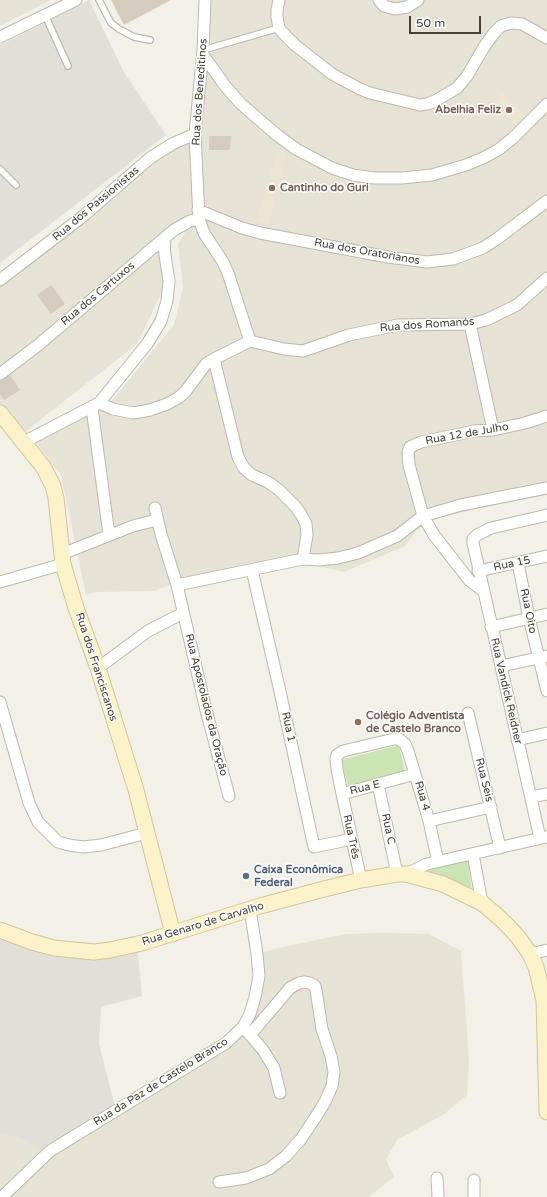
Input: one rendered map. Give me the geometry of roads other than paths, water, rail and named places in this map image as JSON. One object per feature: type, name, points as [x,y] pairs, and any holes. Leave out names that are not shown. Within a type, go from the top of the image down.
[{"type":"main road","name":"Rua dos Franciscanos","points":[[2,419],[24,442],[44,468],[53,486],[56,498],[63,559],[76,608],[98,668],[136,790],[173,934]]},
{"type":"main road","name":"Rua Genaro de Carvalho","points":[[0,930],[32,942],[54,948],[94,952],[110,950],[173,934],[250,909],[324,889],[361,880],[402,874]]},
{"type":"main road","points":[[402,874],[443,884],[482,903],[506,924],[530,954],[536,967],[545,1000],[547,1112]]},
{"type":"street","points":[[0,37],[76,0]]},
{"type":"street","name":"Rua dos Beneditinos","points":[[205,0],[203,52],[195,134],[199,214],[204,233],[223,262],[228,273],[250,341]]},
{"type":"street","points":[[279,0],[277,10],[279,28],[288,39],[332,74],[345,82],[370,93],[420,105],[436,101],[457,88],[484,47],[501,26],[511,23],[522,24],[547,38]]},
{"type":"street","points":[[379,0],[384,6],[395,9],[407,7],[418,0]]},
{"type":"street","points":[[203,52],[226,87],[241,104],[277,136],[296,150],[332,168],[353,175],[374,178],[402,178],[432,175],[461,167],[498,150],[513,138],[547,104]]},
{"type":"street","name":"Rua dos Passionistas","points":[[0,280],[82,217],[150,158],[172,144],[195,134]]},
{"type":"street","name":"Rua dos Oratorianos","points":[[199,214],[260,233],[388,258],[427,262],[452,259],[483,248],[547,201]]},
{"type":"street","name":"Rua dos Cartuxos","points":[[0,374],[38,346],[174,230],[199,214]]},
{"type":"street","points":[[24,442],[96,405],[147,344],[161,321],[167,301],[169,285],[164,239]]},
{"type":"street","name":"Rua dos Romanós","points":[[250,341],[284,350],[303,352],[349,335],[398,325],[470,324],[486,320],[517,305],[547,278]]},
{"type":"street","points":[[470,324],[493,430]]},
{"type":"street","points":[[96,405],[133,413],[150,410],[167,404],[186,392],[206,364],[250,341]]},
{"type":"street","points":[[214,359],[238,457],[244,468],[252,475],[268,482],[279,490],[296,507],[302,516],[306,524],[303,559]]},
{"type":"street","points":[[96,405],[110,535]]},
{"type":"street","name":"Rua 12 de Julho","points":[[423,516],[408,466],[410,447],[421,442],[474,431],[493,430],[547,416]]},
{"type":"street","points":[[176,585],[303,559],[318,560],[338,558],[358,553],[397,536],[423,516],[461,505],[547,488]]},
{"type":"street","name":"Rua Apostolados da Oração","points":[[155,508],[229,796]]},
{"type":"street","name":"Rua Vandick Reidner","points":[[543,838],[517,740],[502,666],[478,571],[473,539],[477,535],[491,528],[547,515]]},
{"type":"street","points":[[423,516],[434,535],[469,580],[483,591]]},
{"type":"street","points":[[0,582],[63,559],[110,535],[132,526],[157,520]]},
{"type":"street","name":"Rua 15","points":[[478,571],[547,556]]},
{"type":"street","name":"Rua Oito","points":[[518,563],[529,618],[543,657],[547,691]]},
{"type":"street","name":"Rua 1","points":[[252,570],[314,847],[352,839]]},
{"type":"street","points":[[98,668],[148,631],[183,613]]},
{"type":"street","points":[[491,627],[547,614]]},
{"type":"street","points":[[502,666],[543,657]]},
{"type":"street","points":[[0,702],[29,803],[38,822],[58,842],[83,847],[101,845],[147,833]]},
{"type":"street","name":"Rua Seis","points":[[468,713],[500,848]]},
{"type":"street","points":[[517,740],[547,733]]},
{"type":"street","name":"Rua 4","points":[[394,739],[398,739],[406,744],[429,821],[438,862]]},
{"type":"street","name":"Rua E","points":[[394,739],[340,752],[336,759],[336,768],[342,794],[415,774]]},
{"type":"street","name":"Rua C","points":[[378,784],[402,874]]},
{"type":"street","name":"Rua Três","points":[[342,794],[361,880]]},
{"type":"street","points":[[531,797],[547,794]]},
{"type":"street","points":[[429,821],[491,807]]},
{"type":"street","points":[[402,874],[438,862],[543,838]]},
{"type":"street","points":[[473,854],[482,903]]},
{"type":"street","name":"Rua da Paz de Castelo Branco","points":[[2,1197],[50,1151],[247,1031],[259,976],[250,909]]},
{"type":"street","points":[[530,954],[547,950]]},
{"type":"street","points":[[219,1182],[246,1178],[269,1169],[286,1156],[300,1139],[325,1102],[332,1086],[334,1072],[331,1056],[322,1029],[318,996],[315,986],[310,983],[299,983],[290,988],[247,1031],[263,1050],[274,1068],[280,1093]]},
{"type":"street","points":[[437,1178],[438,1197]]},
{"type":"street","points":[[474,1180],[474,1197]]},
{"type":"lane","points":[[99,0],[111,23],[119,30],[134,37],[150,40]]},
{"type":"lane","points":[[45,15],[68,66]]},
{"type":"lane","points":[[203,52],[279,28]]},
{"type":"lane","points":[[0,169],[16,185]]},
{"type":"place","name":"Abelhia Feliz","points":[[509,110]]},
{"type":"place","name":"Cantinho do Guri","points":[[272,188]]},
{"type":"place","name":"Colégio Adventista de Castelo Branco","points":[[358,722]]},
{"type":"place","name":"Caixa Econômica Federal","points":[[246,876]]}]
